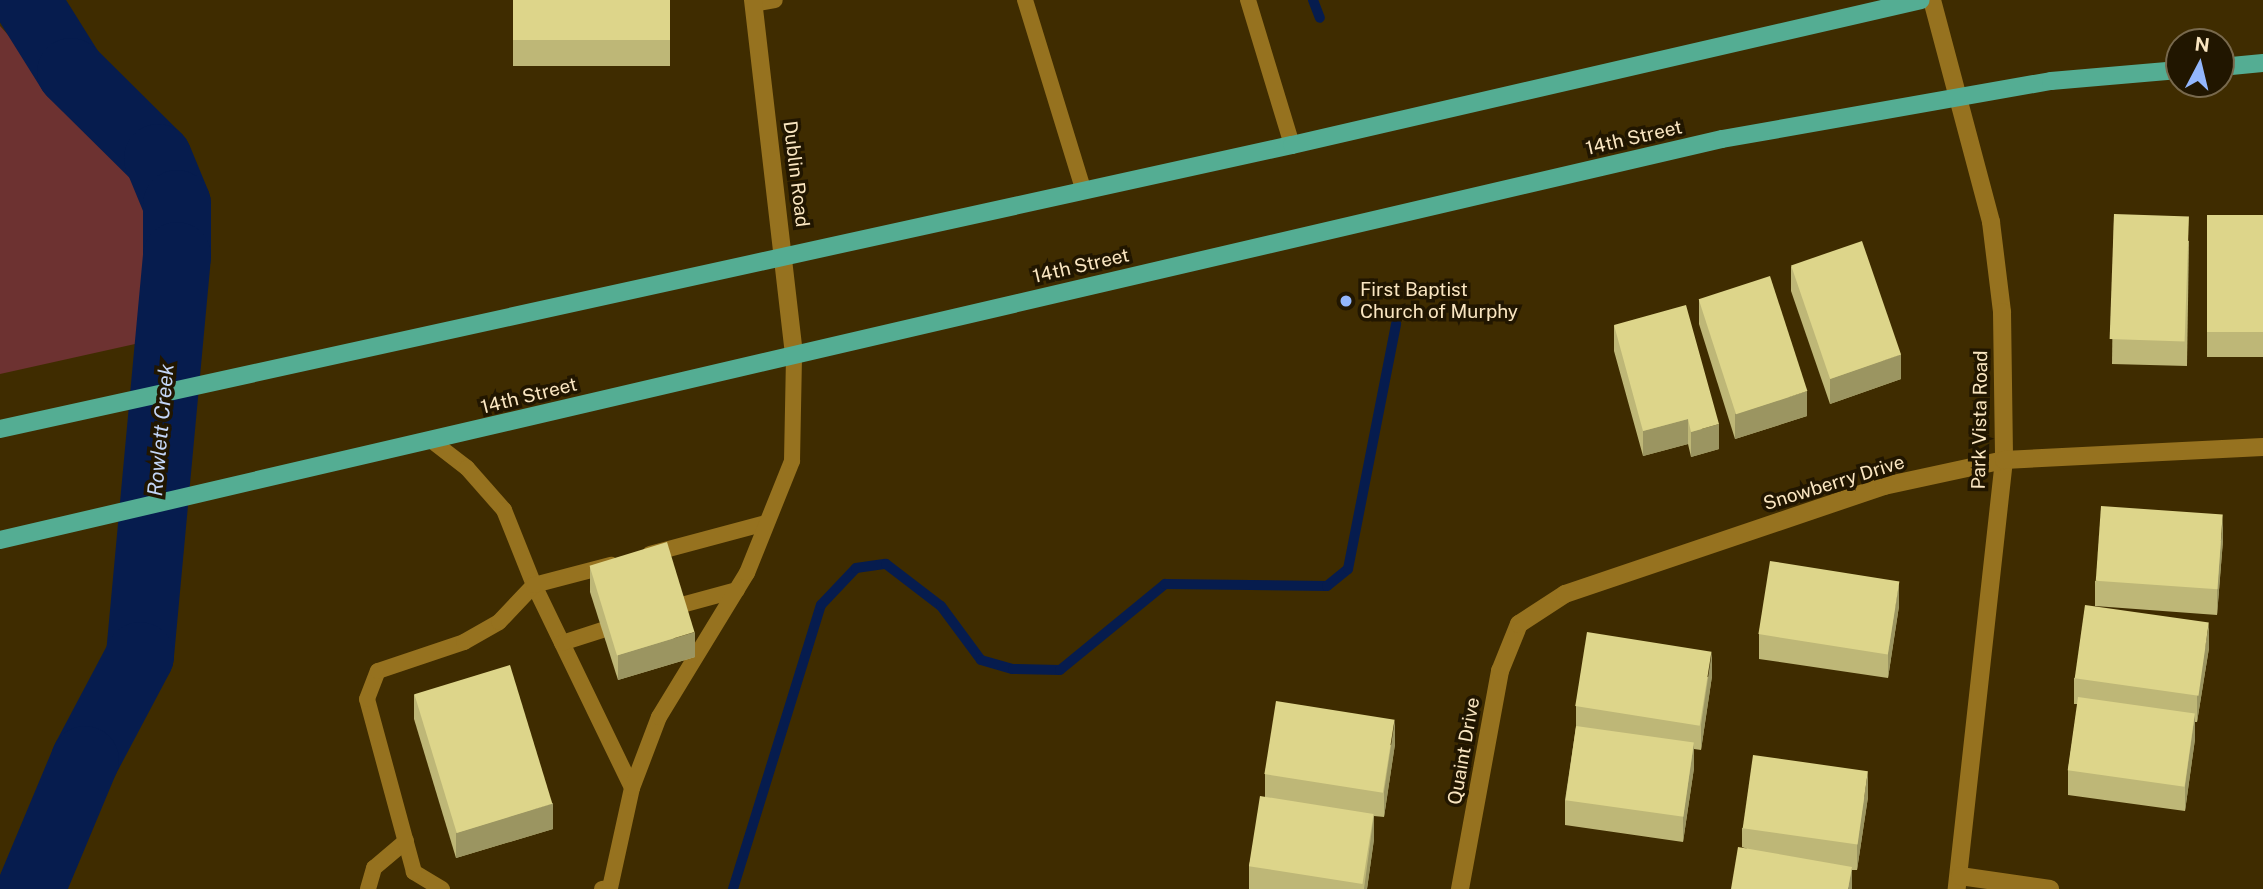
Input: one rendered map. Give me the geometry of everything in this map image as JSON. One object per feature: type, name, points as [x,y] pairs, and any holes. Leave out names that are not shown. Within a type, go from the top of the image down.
[{"type":"main road","points":[[0,429],[785,253],[1292,145],[1921,0]]},
{"type":"main road","points":[[2235,66],[2263,63]]},
{"type":"main road","name":"14th Street","points":[[0,540],[336,465],[794,354],[1722,139],[2051,81],[2165,71]]},
{"type":"street","name":"Park Vista Road","points":[[1932,0],[1991,222],[2001,312],[2004,460],[1959,882]]},
{"type":"street","name":"Dublin Road","points":[[753,2],[785,253],[794,354]]},
{"type":"street","name":"Snowberry Drive","points":[[1520,624],[1565,594],[1884,486],[2004,460],[2263,447]]},
{"type":"street","name":"Quaint Drive","points":[[1460,889],[1500,670],[1520,624]]},
{"type":"street","points":[[1959,882],[2050,889]]},
{"type":"lane","points":[[753,2],[775,0]]},
{"type":"lane","points":[[1025,0],[1083,189]]},
{"type":"lane","points":[[1248,0],[1292,145]]},
{"type":"lane","points":[[602,889],[610,889],[632,788],[659,717],[737,590],[792,461],[794,354]]},
{"type":"lane","points":[[432,441],[467,468],[504,510],[534,585],[632,788]]},
{"type":"lane","points":[[442,889],[414,872],[367,699],[378,671],[464,642],[499,622],[534,585],[766,523]]},
{"type":"lane","points":[[678,606],[737,590]]},
{"type":"lane","points":[[562,643],[602,630]]},
{"type":"lane","points":[[368,889],[374,868],[405,841]]},
{"type":"shaded area","points":[[0,26],[152,193],[153,340],[0,374]]},
{"type":"building","points":[[513,0],[670,0],[670,40],[513,40]]},
{"type":"building","points":[[2114,214],[2189,217],[2185,342],[2110,339]]},
{"type":"building","points":[[2207,215],[2263,215],[2263,332],[2207,332]]},
{"type":"building","points":[[1862,241],[1901,354],[1830,379],[1791,265]]},
{"type":"building","points":[[1770,276],[1807,391],[1736,414],[1699,299]]},
{"type":"building","points":[[1686,305],[1719,424],[1691,432],[1688,419],[1643,431],[1614,325]]},
{"type":"building","points":[[2101,506],[2223,515],[2217,589],[2096,581]]},
{"type":"building","points":[[667,542],[694,632],[617,656],[590,566]]},
{"type":"building","points":[[1770,561],[1899,581],[1888,655],[1758,634]]},
{"type":"building","points":[[2085,605],[2209,622],[2198,696],[2075,678]]},
{"type":"building","points":[[1587,632],[1711,652],[1700,726],[1575,706]]},
{"type":"building","points":[[510,665],[552,804],[457,833],[414,694]]},
{"type":"building","points":[[2078,697],[2195,713],[2185,787],[2068,770]]},
{"type":"building","points":[[1276,701],[1395,720],[1383,793],[1264,774]]},
{"type":"building","points":[[1576,726],[1694,743],[1683,817],[1566,800]]},
{"type":"building","points":[[1753,755],[1868,771],[1858,844],[1743,828]]},
{"type":"building","points":[[1260,796],[1374,814],[1362,884],[1249,866]]},
{"type":"building","points":[[1738,847],[1852,867],[1848,889],[1731,889]]},
{"type":"waterway","name":"Rowlett Creek","points":[[26,0],[71,72],[158,158],[177,204],[177,256],[140,656],[85,760],[31,889]]},
{"type":"waterway","points":[[1313,0],[1320,18]]},
{"type":"waterway","points":[[733,889],[821,605],[856,568],[886,564],[941,606],[981,660],[1013,669],[1060,670],[1165,584],[1327,586],[1348,569],[1396,324]]},
{"type":"place","name":"First Baptist Church of Murphy","points":[[1346,301]]}]
